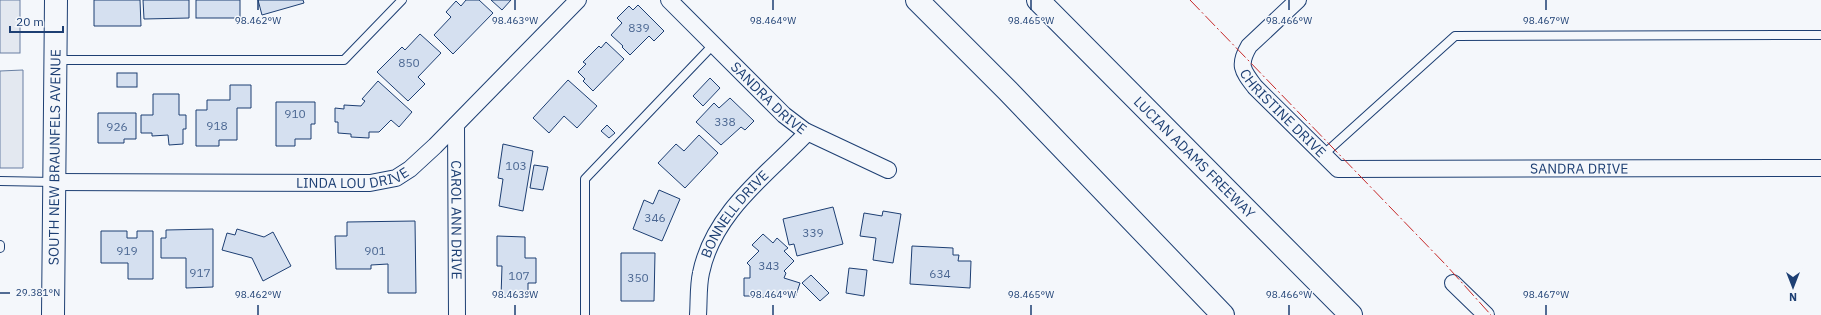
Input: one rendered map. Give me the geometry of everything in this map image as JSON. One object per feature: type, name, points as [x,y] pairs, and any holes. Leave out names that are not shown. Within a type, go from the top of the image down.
[{"type":"main road","name":"SOUTH NEW BRAUNFELS AVENUE","points":[[53,315],[56,0]]},
{"type":"main road","points":[[916,0],[1013,97],[1223,315]]},
{"type":"main road","name":"LUCIAN ADAMS FREEWAY","points":[[1038,0],[1351,315]]},
{"type":"street","name":"LINDA LOU DRIVE","points":[[54,182],[370,183],[396,178],[410,169],[456,125],[578,0]]},
{"type":"street","name":"SANDRA DRIVE","points":[[669,0],[784,115],[805,131],[888,170]]},
{"type":"street","name":"CHRISTINE DRIVE","points":[[1298,0],[1249,46],[1244,55],[1242,64],[1245,74],[1255,87],[1338,169]]},
{"type":"street","name":"CAROL ANN DRIVE","points":[[456,125],[457,315]]},
{"type":"street","name":"BONNELL DRIVE","points":[[698,315],[701,274],[709,246],[715,234],[730,210],[804,136],[805,131]]},
{"type":"street","name":"SANDRA DRIVE","points":[[1338,169],[1821,168]]},
{"type":"street","points":[[1453,283],[1486,315]]},
{"type":"lane","points":[[55,60],[344,60],[402,0]]},
{"type":"lane","points":[[1324,155],[1455,36],[1821,35]]},
{"type":"lane","points":[[585,315],[585,179],[714,44]]},
{"type":"lane","points":[[0,181],[54,182]]},
{"type":"shaded area","points":[[0,0],[20,0],[20,53],[0,53]]},
{"type":"shaded area","points":[[23,70],[23,168],[0,168],[0,71]]},
{"type":"building","points":[[94,0],[140,0],[141,26],[94,26]]},
{"type":"building","points":[[143,0],[189,0],[189,18],[144,19]]},
{"type":"building","points":[[196,0],[240,0],[240,18],[196,18]]},
{"type":"building","points":[[258,0],[303,0],[304,3],[262,15]]},
{"type":"building","points":[[466,0],[479,0],[493,13],[453,54],[434,35],[451,17],[446,12],[456,1],[461,6]]},
{"type":"building","points":[[491,0],[511,0],[502,10]]},
{"type":"building","points":[[638,5],[664,31],[654,41],[649,36],[630,55],[611,35],[622,23],[617,18],[629,6],[633,10]]},
{"type":"building","points":[[420,34],[441,53],[418,77],[425,84],[408,101],[377,72],[402,47],[405,50]]},
{"type":"building","points":[[606,42],[624,59],[593,91],[583,81],[585,79],[578,72],[586,64],[583,62],[599,46],[601,48]]},
{"type":"building","points":[[117,73],[137,73],[137,87],[117,87]]},
{"type":"building","points":[[710,78],[720,88],[703,106],[693,96]]},
{"type":"building","points":[[568,80],[597,106],[577,128],[564,116],[549,133],[533,118]]},
{"type":"building","points":[[378,81],[412,112],[399,127],[391,120],[379,132],[369,132],[369,138],[351,137],[351,134],[338,133],[338,122],[335,122],[335,108],[344,109],[344,105],[361,106],[365,101],[362,99]]},
{"type":"building","points":[[230,85],[251,85],[251,108],[237,108],[237,140],[219,140],[219,146],[196,146],[196,110],[207,110],[207,100],[230,100]]},
{"type":"building","points":[[153,94],[179,94],[179,115],[186,115],[186,129],[183,129],[183,144],[169,145],[168,135],[152,136],[152,133],[141,133],[141,115],[153,115]]},
{"type":"building","points":[[730,98],[754,121],[745,130],[741,127],[721,145],[696,122],[714,103],[719,108]]},
{"type":"building","points":[[276,102],[315,102],[315,124],[311,124],[311,139],[295,139],[295,146],[276,146]]},
{"type":"building","points":[[98,113],[136,113],[136,139],[124,139],[124,143],[98,143]]},
{"type":"building","points":[[607,125],[615,133],[609,138],[601,131]]},
{"type":"building","points":[[699,135],[718,153],[685,188],[658,163],[676,144],[684,151]]},
{"type":"building","points":[[503,144],[533,151],[523,211],[499,206],[503,179],[498,178]]},
{"type":"building","points":[[534,165],[548,167],[543,190],[530,188]]},
{"type":"building","points":[[659,190],[680,199],[662,241],[633,229],[644,200],[653,204]]},
{"type":"building","points":[[833,207],[843,244],[797,256],[794,244],[789,245],[783,219]]},
{"type":"building","points":[[883,211],[901,214],[893,263],[873,260],[876,238],[860,236],[864,213],[882,216]]},
{"type":"building","points":[[415,221],[416,293],[388,293],[388,264],[371,265],[371,269],[336,269],[335,236],[347,236],[347,222]]},
{"type":"building","points":[[213,229],[213,287],[186,288],[186,258],[161,258],[161,238],[166,238],[166,230]]},
{"type":"building","points":[[237,229],[264,237],[273,232],[291,266],[263,281],[252,258],[222,250],[227,233],[235,235]]},
{"type":"building","points":[[101,231],[127,231],[127,238],[137,238],[137,231],[153,231],[153,279],[128,279],[128,263],[101,263]]},
{"type":"building","points":[[763,234],[773,243],[777,238],[788,248],[784,251],[794,261],[784,271],[786,273],[784,278],[800,283],[795,298],[779,292],[777,296],[744,296],[744,278],[750,278],[750,266],[747,263],[759,251],[752,245]]},
{"type":"building","points":[[497,236],[525,237],[525,258],[536,258],[536,283],[528,283],[528,297],[501,297],[502,266],[497,266]]},
{"type":"building","points":[[912,246],[953,248],[953,255],[959,255],[958,261],[971,261],[970,288],[910,284]]},
{"type":"building","points":[[621,253],[655,253],[654,301],[621,301]]},
{"type":"building","points":[[849,268],[867,270],[864,296],[846,293]]},
{"type":"building","points":[[811,275],[829,293],[820,301],[802,283]]},
{"type":"power","points":[[1190,0],[1446,265],[1491,315]]}]
